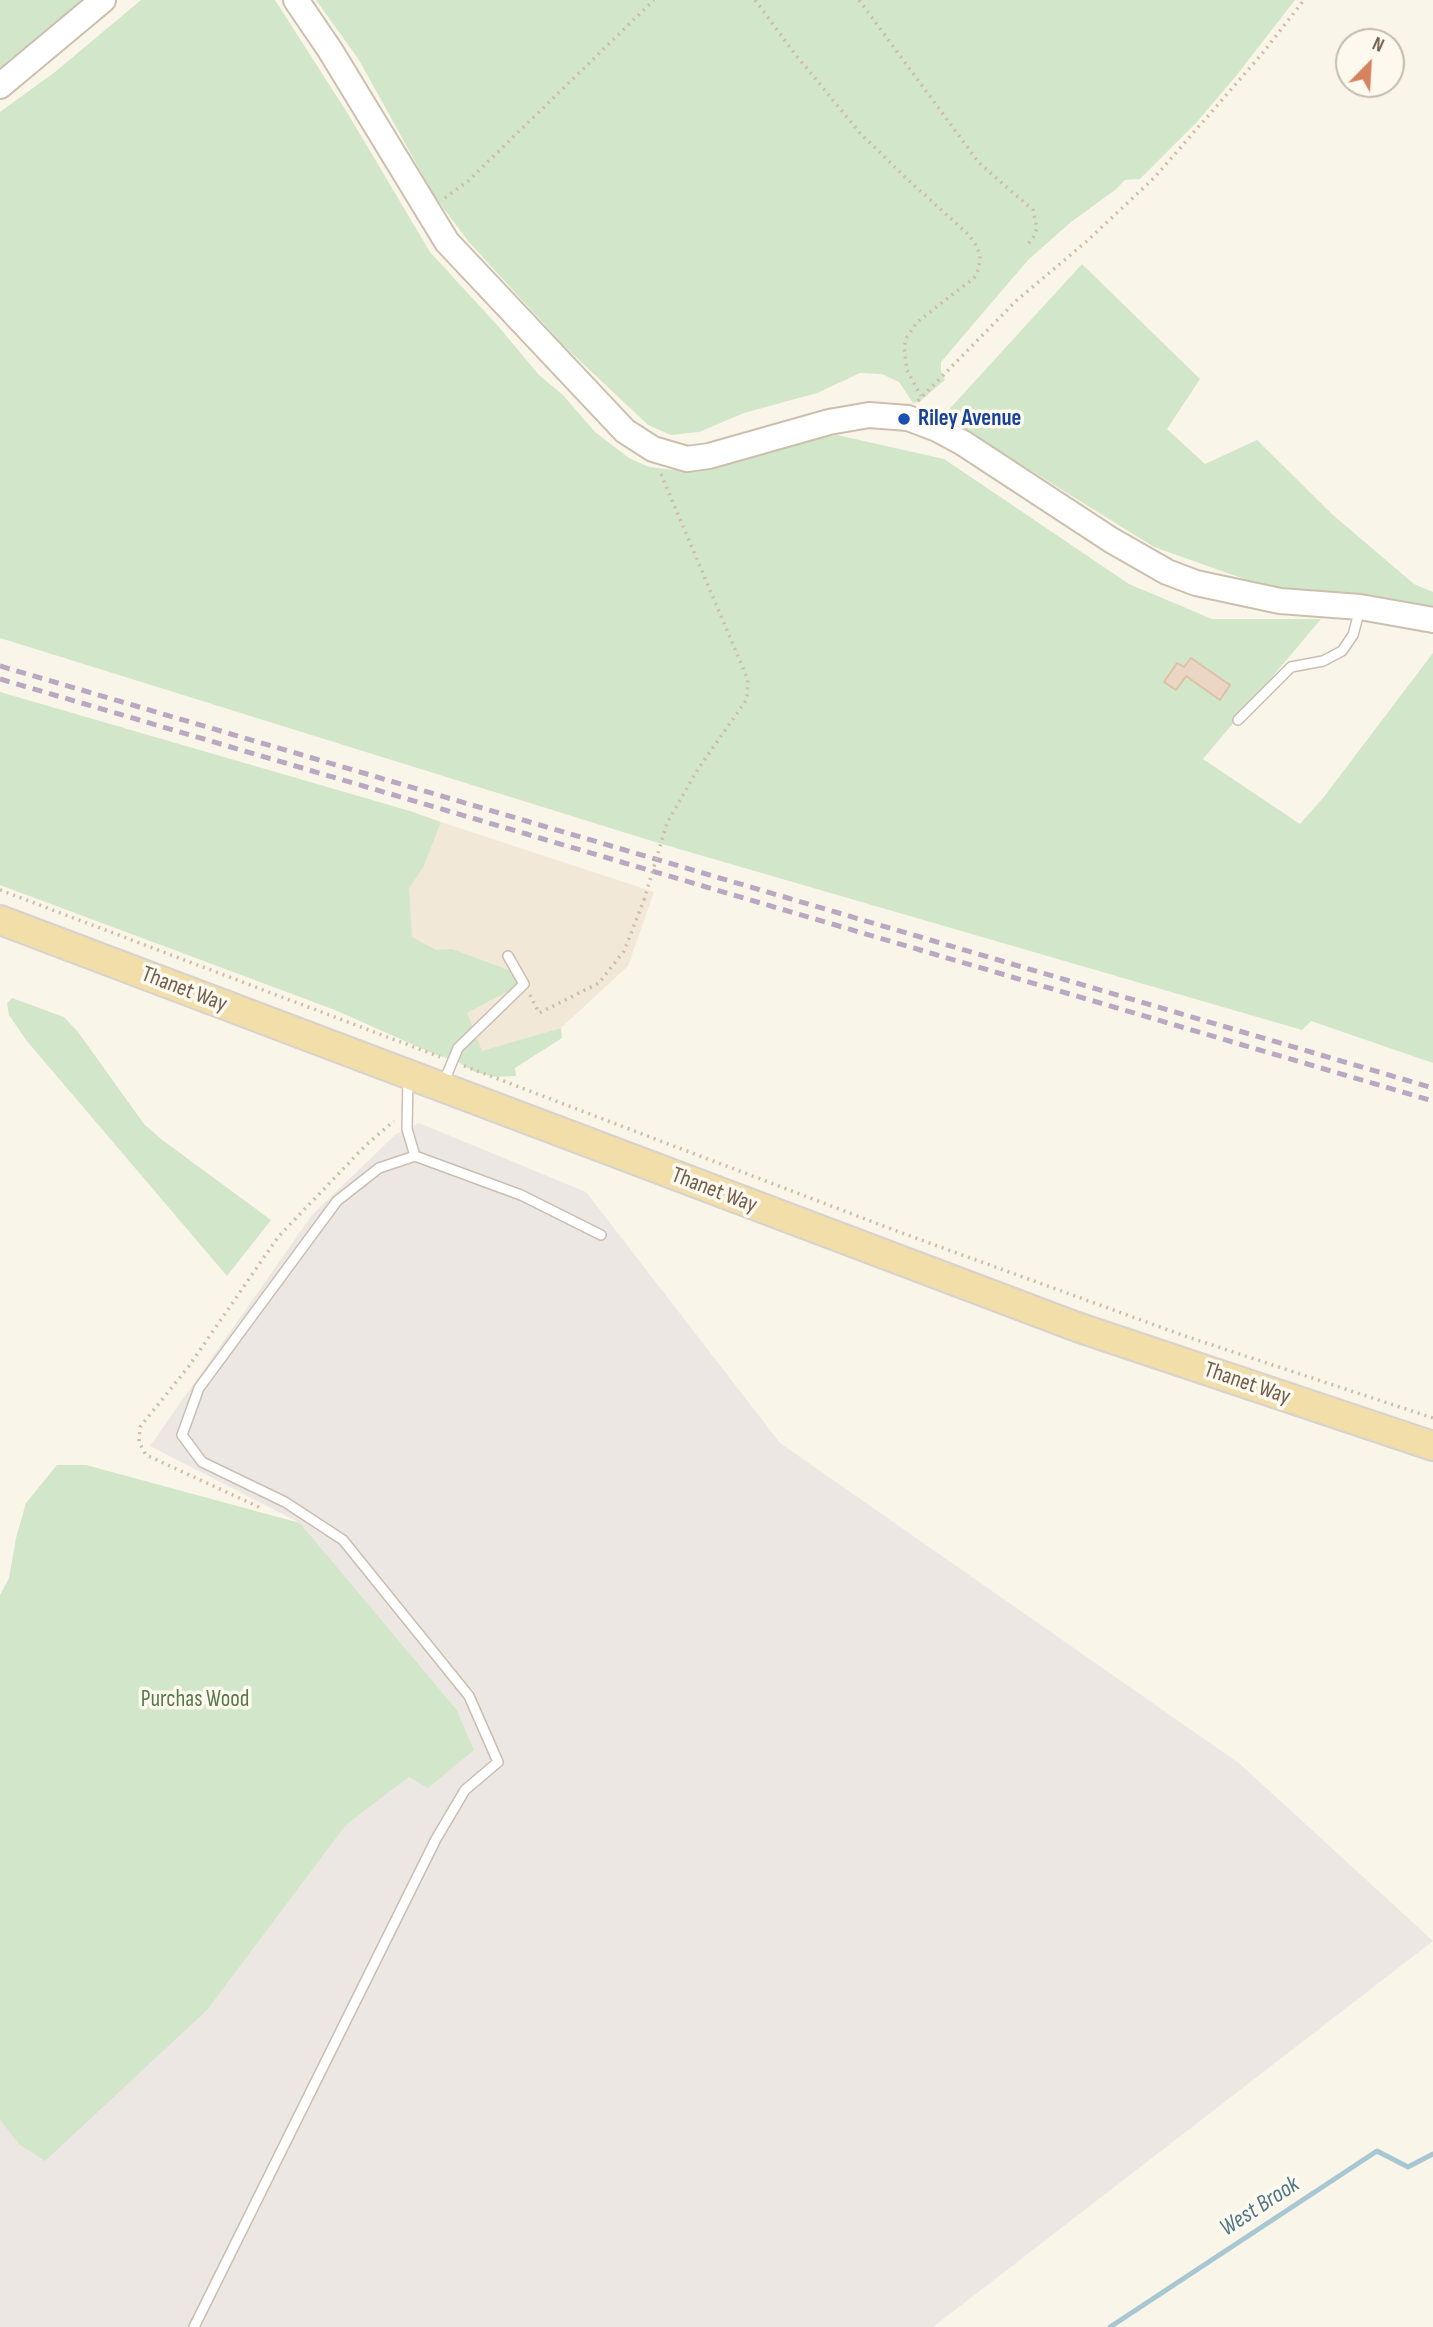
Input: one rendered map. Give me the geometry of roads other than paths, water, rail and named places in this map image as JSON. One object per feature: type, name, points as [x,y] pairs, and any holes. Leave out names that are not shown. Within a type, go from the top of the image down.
[{"type":"main road","points":[[0,86],[103,0]]},
{"type":"main road","points":[[296,0],[330,50],[447,242],[625,431],[653,449],[687,459],[709,456],[829,422],[869,415],[908,418],[963,443],[1079,520],[1167,572],[1196,583],[1256,596],[1301,603],[1360,607],[1433,620]]},
{"type":"main road","name":"Thanet Way","points":[[0,920],[1077,1327],[1433,1446]]},
{"type":"lane","points":[[1238,720],[1290,667],[1323,661],[1342,651],[1353,635],[1360,607]]},
{"type":"lane","points":[[442,1088],[458,1048],[524,984],[508,956]]},
{"type":"lane","points":[[408,1076],[407,1129],[415,1156]]},
{"type":"lane","points":[[194,2327],[436,1839],[465,1790],[498,1762],[469,1696],[343,1540],[285,1502],[202,1462],[182,1436],[199,1388],[337,1201],[379,1168],[415,1156],[521,1195],[601,1235]]},
{"type":"waterway","name":"West Brook","points":[[1110,2327],[1377,2151],[1408,2167],[1433,2154]]},
{"type":"railway","points":[[0,666],[1433,1088]]},
{"type":"railway","points":[[0,679],[1433,1101]]},
{"type":"place","name":"Riley Avenue","points":[[904,419]]},
{"type":"park label","name":"Purchas Wood","points":[[195,1700]]}]
